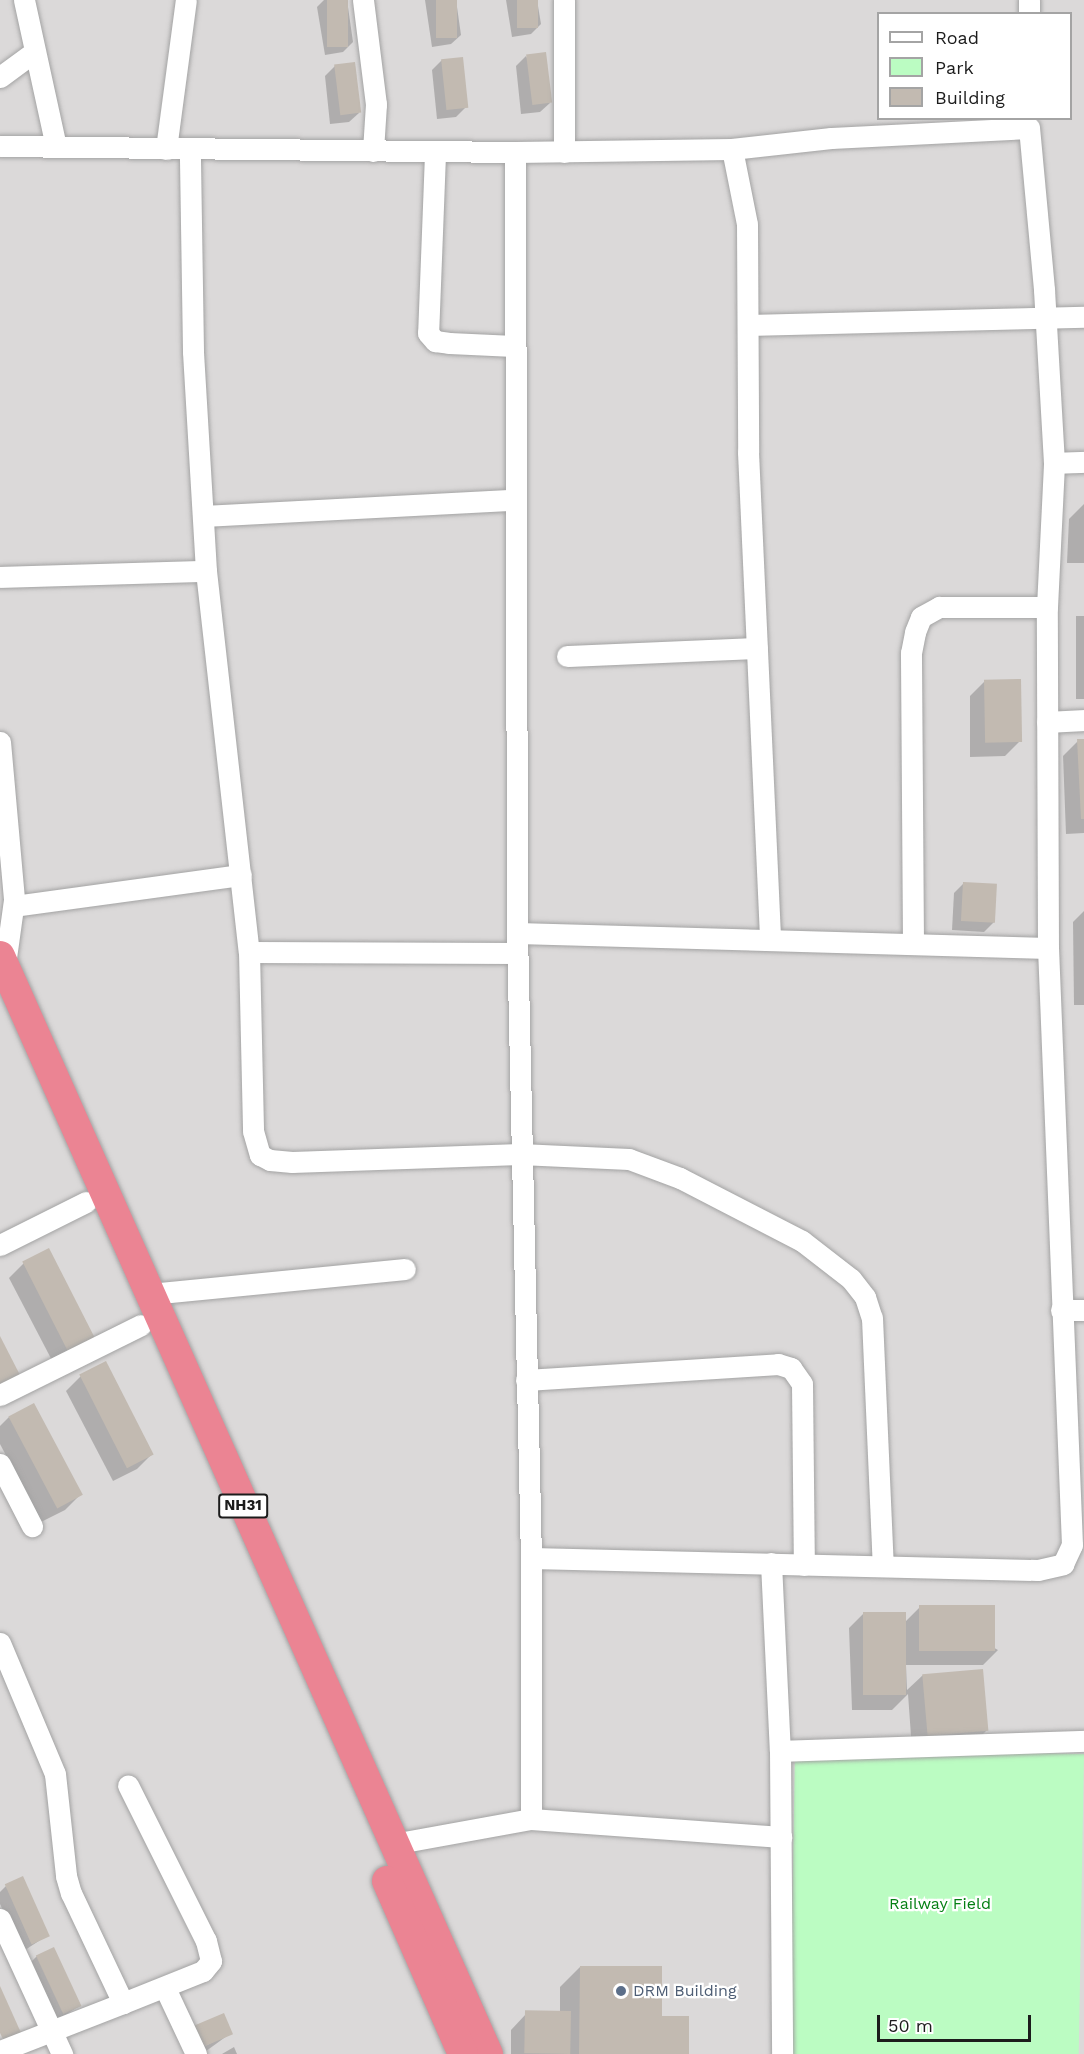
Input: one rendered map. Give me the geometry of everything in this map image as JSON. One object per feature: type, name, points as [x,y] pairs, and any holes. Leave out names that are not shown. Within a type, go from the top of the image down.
[{"type":"highway","name":"NH31","points":[[3,961],[488,2054]]},
{"type":"highway","name":"NH31","points":[[0,1000],[86,1202],[463,2054]]},
{"type":"street","points":[[24,0],[51,130]]},
{"type":"street","points":[[167,143],[186,0]]},
{"type":"street","points":[[363,0],[376,104],[374,151]]},
{"type":"street","points":[[564,0],[564,152]]},
{"type":"street","points":[[0,77],[34,52]]},
{"type":"street","points":[[0,146],[51,130],[167,143],[190,149],[435,154],[564,152],[732,148],[1029,123],[1054,463],[1047,607],[1048,948],[1072,1545],[1063,1564],[1038,1570],[531,1558]]},
{"type":"street","points":[[732,148],[747,224],[748,452],[770,938]]},
{"type":"street","points":[[190,149],[193,351],[206,571],[249,952],[253,1131],[260,1155],[270,1160],[292,1162],[520,1154],[620,1158],[657,1169],[802,1241],[852,1279],[865,1297],[872,1318],[883,1566]]},
{"type":"street","points":[[514,152],[513,500],[517,943],[520,1154],[531,1558],[531,1819]]},
{"type":"street","points":[[435,154],[428,333],[435,341],[514,346]]},
{"type":"street","points":[[748,325],[1084,317]]},
{"type":"street","points":[[1054,463],[1084,462]]},
{"type":"street","points":[[204,516],[513,500]]},
{"type":"street","points":[[0,577],[206,571]]},
{"type":"street","points":[[913,944],[911,653],[921,616],[939,607],[1047,607]]},
{"type":"street","points":[[567,656],[757,648]]},
{"type":"street","points":[[1047,722],[1084,720]]},
{"type":"street","points":[[0,742],[14,906],[3,961]]},
{"type":"street","points":[[14,906],[241,876]]},
{"type":"street","points":[[249,952],[770,938],[1048,948]]},
{"type":"street","points":[[0,1245],[86,1202]]},
{"type":"street","points":[[150,1294],[405,1269]]},
{"type":"street","points":[[1061,1310],[1084,1310]]},
{"type":"street","points":[[0,1395],[141,1325]]},
{"type":"street","points":[[526,1380],[778,1364],[791,1368],[802,1384],[804,1565]]},
{"type":"street","points":[[0,1464],[32,1526]]},
{"type":"street","points":[[771,1563],[780,1751],[782,2054]]},
{"type":"street","points":[[0,1643],[55,1774],[66,1876],[71,1893],[123,2003]]},
{"type":"street","points":[[780,1751],[1084,1741]]},
{"type":"street","points":[[0,2051],[165,1988],[203,1971],[211,1961],[210,1952],[128,1785]]},
{"type":"street","points":[[393,1844],[531,1819],[781,1837]]},
{"type":"street","points":[[0,1919],[62,2054]]},
{"type":"street","points":[[165,1988],[196,2054]]},
{"type":"shaded area","points":[[0,0],[1084,0],[1084,2054],[0,2054]]},
{"type":"green space","name":"Railway Field","points":[[795,1749],[1084,1754],[1079,2054],[790,2054]]},
{"type":"building","points":[[327,0],[348,0],[348,47],[327,47]]},
{"type":"building","points":[[436,0],[457,0],[457,38],[436,38]]},
{"type":"building","points":[[517,0],[538,0],[538,28],[517,28]]},
{"type":"building","points":[[546,52],[552,103],[532,105],[526,54]]},
{"type":"building","points":[[463,57],[468,108],[446,110],[441,59]]},
{"type":"building","points":[[355,62],[361,113],[340,115],[334,65]]},
{"type":"building","points":[[1021,679],[1022,742],[985,743],[984,680]]},
{"type":"building","points":[[1077,739],[1084,739],[1084,819],[1081,819]]},
{"type":"building","points":[[963,882],[997,884],[995,923],[961,921]]},
{"type":"building","points":[[49,1248],[97,1342],[70,1355],[22,1262]]},
{"type":"building","points":[[0,1336],[21,1377],[0,1388]]},
{"type":"building","points":[[106,1361],[154,1455],[127,1468],[79,1375]]},
{"type":"building","points":[[34,1403],[83,1495],[57,1508],[8,1417]]},
{"type":"building","points":[[919,1605],[995,1605],[995,1651],[919,1651]]},
{"type":"building","points":[[863,1612],[906,1612],[906,1695],[863,1695]]},
{"type":"building","points":[[983,1669],[988,1731],[928,1736],[922,1674]]},
{"type":"building","points":[[23,1876],[50,1936],[32,1944],[5,1884]]},
{"type":"building","points":[[54,1947],[81,2006],[63,2014],[36,1955]]},
{"type":"building","name":"DRM Building","points":[[580,1966],[662,1966],[662,2016],[689,2016],[689,2054],[579,2054]]},
{"type":"building","points":[[0,1986],[22,2035],[5,2043],[0,2033]]},
{"type":"building","points":[[525,2010],[571,2011],[570,2054],[524,2053]]},
{"type":"building","points":[[224,2013],[233,2034],[198,2049],[189,2028]]},
{"type":"place","name":"DRM Building","points":[[621,1991]]}]
